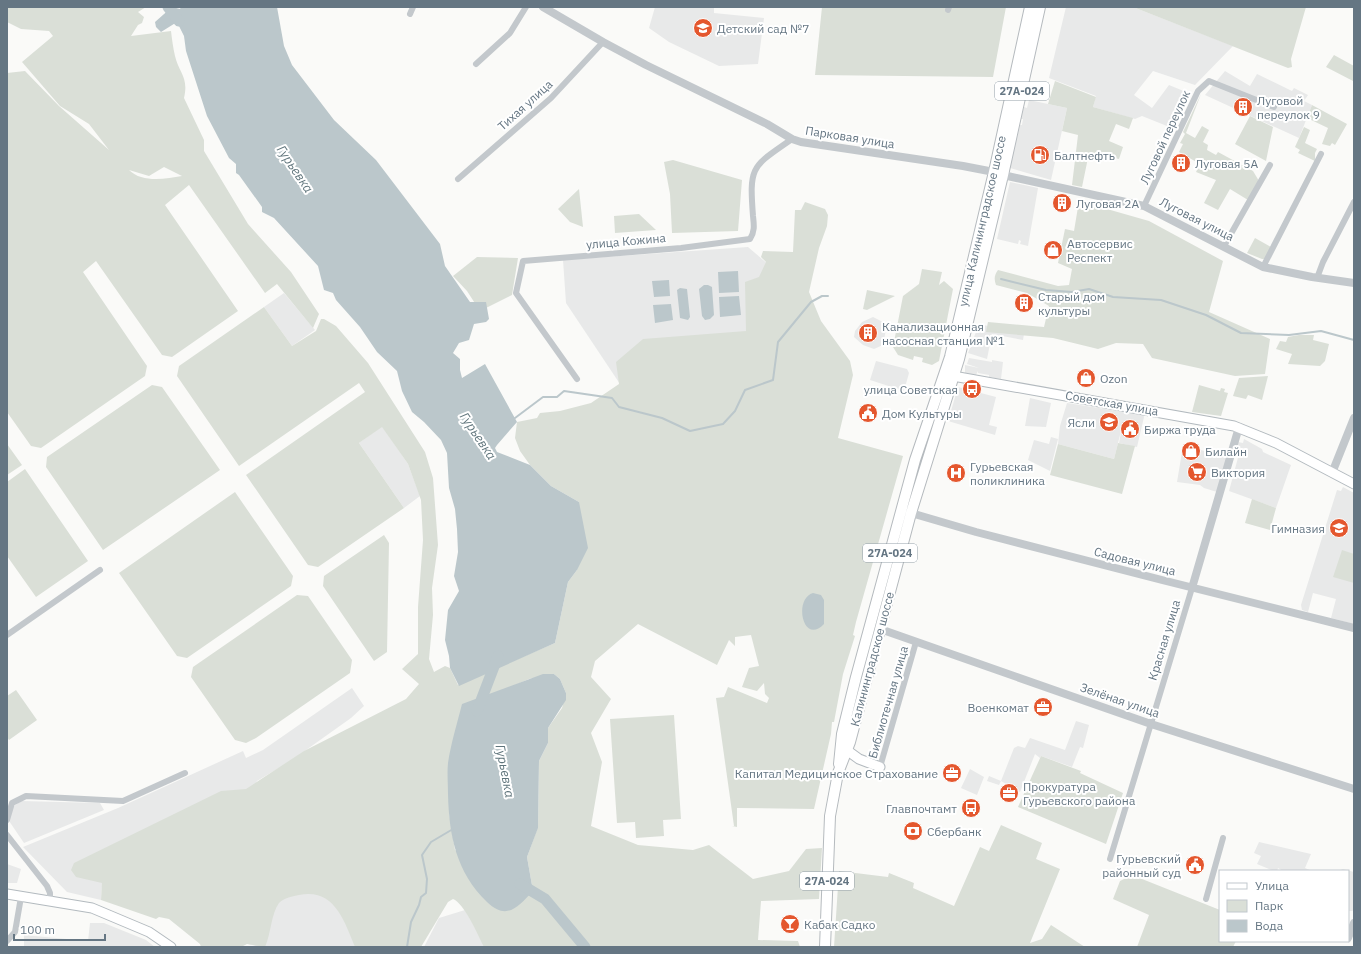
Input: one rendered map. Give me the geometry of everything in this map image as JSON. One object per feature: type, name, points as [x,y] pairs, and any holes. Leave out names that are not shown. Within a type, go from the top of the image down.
[{"type":"main road","name":"улица Калининградское шоссе","points":[[998,174],[1030,7]]},
{"type":"main road","name":"улица Калининградское шоссе","points":[[846,760],[842,734],[856,677],[916,460],[949,375],[1040,7]]},
{"type":"main road","name":"Советская улица","points":[[949,375],[1239,428],[1276,443],[1354,484]]},
{"type":"main road","name":"Калининградское шоссе","points":[[825,947],[830,816],[910,513],[949,375]]},
{"type":"main road","points":[[846,760],[880,767]]},
{"type":"main road","points":[[7,894],[92,908],[149,932],[171,947]]},
{"type":"street","points":[[410,14],[413,7]]},
{"type":"street","points":[[476,64],[510,33],[526,7]]},
{"type":"street","name":"Парковая улица","points":[[543,7],[646,65],[767,124],[792,139],[801,142],[963,166],[998,174]]},
{"type":"street","name":"Тихая улица","points":[[458,179],[551,98],[603,42]]},
{"type":"street","name":"Луговой переулок","points":[[1144,206],[1198,91],[1209,82],[1274,107]]},
{"type":"street","name":"улица Кожина","points":[[577,379],[516,293],[523,261],[681,248],[750,239],[754,232],[751,183],[755,168],[761,161],[792,139]]},
{"type":"street","points":[[1262,266],[1321,154]]},
{"type":"street","points":[[1224,246],[1270,164]]},
{"type":"street","name":"Луговая улица","points":[[998,174],[1144,206],[1262,266],[1317,278],[1354,283]]},
{"type":"street","points":[[1317,278],[1323,262],[1354,202]]},
{"type":"street","points":[[1332,473],[1354,418]]},
{"type":"street","name":"Красная улица","points":[[1110,859],[1239,428]]},
{"type":"street","name":"Садовая улица","points":[[910,513],[976,532],[1192,588],[1354,628]]},
{"type":"street","points":[[7,635],[100,570]]},
{"type":"street","name":"Зелёная улица","points":[[880,629],[1151,724],[1354,789]]},
{"type":"street","name":"Библиотечная улица","points":[[880,767],[916,642]]},
{"type":"street","points":[[7,820],[12,803],[26,796],[123,801],[186,773]]},
{"type":"street","points":[[7,836],[47,886],[50,893],[50,901]]},
{"type":"street","points":[[1206,899],[1223,838]]},
{"type":"street","points":[[7,941],[15,932],[22,897]]},
{"type":"street","points":[[1349,936],[1354,923]]},
{"type":"shaded area","points":[[655,7],[714,7],[714,13],[764,18],[758,64],[719,66],[669,42],[649,28]]},
{"type":"shaded area","points":[[1066,7],[1133,7],[1233,46],[1195,85],[1153,71],[1134,95],[1152,108],[1169,85],[1186,92],[1172,128],[1142,116],[1135,119],[1093,107],[1096,96],[1049,78]]},
{"type":"shaded area","points":[[1225,71],[1250,86],[1257,74],[1292,91],[1294,88],[1308,95],[1304,101],[1312,105],[1299,138],[1205,95]]},
{"type":"shaded area","points":[[1029,100],[1067,108],[1051,180],[1010,168],[1020,125],[1022,125],[1023,119],[1021,119],[1024,107],[1027,108]]},
{"type":"shaded area","points":[[1010,182],[1038,188],[1028,246],[1020,244],[1021,241],[1019,240],[1018,244],[997,239]]},
{"type":"shaded area","points":[[748,247],[803,294],[806,311],[620,384],[566,303],[563,260]]},
{"type":"shaded area","points":[[284,293],[315,330],[292,346],[264,307]]},
{"type":"shaded area","points":[[873,317],[887,324],[883,345],[874,349],[863,345],[854,337],[855,331],[862,322]]},
{"type":"shaded area","points":[[979,324],[1024,334],[1023,340],[992,334],[987,359],[968,353]]},
{"type":"shaded area","points":[[969,358],[992,362],[992,360],[1003,362],[1001,379],[989,377],[989,375],[978,373],[978,371],[976,375],[965,373],[965,365],[979,368],[967,364]]},
{"type":"shaded area","points":[[876,361],[907,369],[909,373],[904,391],[870,380]]},
{"type":"shaded area","points":[[958,387],[996,397],[989,425],[997,427],[995,435],[948,421]]},
{"type":"shaded area","points":[[1030,398],[1051,403],[1046,427],[1025,426]]},
{"type":"shaded area","points":[[1067,403],[1143,415],[1144,417],[1137,447],[1119,443],[1122,427],[1114,459],[1058,444],[1060,426]]},
{"type":"shaded area","points":[[382,426],[408,464],[420,496],[404,508],[359,443]]},
{"type":"shaded area","points":[[1051,437],[1058,439],[1050,471],[1028,460],[1034,440],[1049,444]]},
{"type":"shaded area","points":[[1244,439],[1262,449],[1263,452],[1291,465],[1276,508],[1229,491],[1239,454],[1235,452],[1238,442],[1243,443]]},
{"type":"shaded area","points":[[1183,446],[1227,456],[1217,492],[1204,488],[1200,485],[1177,482]]},
{"type":"shaded area","name":"Гимназия","points":[[1343,487],[1354,493],[1354,624],[1331,618],[1336,599],[1313,593],[1308,612],[1302,610],[1301,605],[1337,490],[1341,491]]},
{"type":"shaded area","points":[[352,688],[364,706],[351,718],[292,760],[257,781],[245,808],[103,872],[101,900],[67,892],[23,847],[118,808],[243,751],[246,758],[263,750]]},
{"type":"shaded area","points":[[1076,721],[1089,725],[1083,748],[1080,747],[1072,767],[1041,756],[1040,758],[1035,754],[1020,792],[1001,781],[1014,748],[1018,746],[1025,748],[1030,738],[1065,750]]},
{"type":"shaded area","points":[[970,769],[984,777],[977,795],[961,788]]},
{"type":"shaded area","points":[[989,776],[1001,781],[999,785],[987,781]]},
{"type":"shaded area","points":[[21,801],[100,803],[104,810],[24,843],[7,818],[7,811]]},
{"type":"shaded area","points":[[257,818],[380,947],[260,947],[248,944]]},
{"type":"shaded area","points":[[1259,842],[1311,854],[1305,868],[1310,870],[1281,870],[1278,868],[1277,870],[1272,870],[1257,864],[1261,856],[1254,853]]},
{"type":"shaded area","points":[[7,864],[21,869],[17,883],[7,883]]},
{"type":"shaded area","points":[[1349,871],[1354,872],[1354,910],[1349,911]]},
{"type":"shaded area","points":[[465,910],[485,945],[483,947],[424,947],[439,918]]},
{"type":"shaded area","points":[[90,923],[104,923],[146,940],[155,947],[24,947],[24,935],[88,941]]},
{"type":"green space","points":[[7,7],[146,7],[138,12],[144,17],[142,23],[138,25],[131,36],[171,31],[175,56],[185,85],[184,98],[204,140],[204,151],[248,224],[291,272],[319,314],[313,328],[277,284],[265,293],[189,185],[165,205],[238,311],[172,357],[162,355],[96,261],[83,272],[147,366],[145,376],[41,448],[31,446],[7,412],[7,73],[25,71],[59,106],[109,150],[89,124],[60,106],[22,62],[53,36],[49,31],[21,29],[7,22]],"holes":[[[164,167],[182,176],[154,179],[140,177],[129,170],[149,176]]]},
{"type":"green space","points":[[822,7],[1006,7],[993,77],[815,75]]},
{"type":"green space","points":[[1133,7],[1306,7],[1291,59],[1292,67],[1288,68]]},
{"type":"green space","points":[[1334,55],[1354,66],[1353,81],[1326,67]]},
{"type":"green space","points":[[1055,81],[1096,97],[1093,107],[1133,118],[1129,129],[1116,124],[1109,141],[1123,147],[1119,159],[1089,153],[1082,187],[1072,185],[1078,135],[1062,131],[1067,108],[1048,104]]},
{"type":"green space","points":[[1201,94],[1186,133],[1195,138],[1202,126],[1209,130],[1203,142],[1208,145],[1207,150],[1216,155],[1218,152],[1253,171],[1259,181],[1248,200],[1230,189],[1218,210],[1204,203],[1216,180],[1196,172],[1200,164],[1179,152],[1183,144],[1180,143],[1185,134],[1183,132]]},
{"type":"green space","points":[[1312,105],[1347,124],[1335,145],[1332,143],[1330,146],[1322,144],[1328,128],[1307,118]]},
{"type":"green space","points":[[1250,116],[1273,127],[1266,161],[1235,144]]},
{"type":"green space","points":[[1304,127],[1310,130],[1305,143],[1317,149],[1315,153],[1315,161],[1298,153],[1300,150],[1295,147]]},
{"type":"green space","points":[[673,160],[742,180],[738,231],[672,233],[670,194],[664,162]]},
{"type":"green space","points":[[579,189],[583,227],[570,222],[558,209]]},
{"type":"green space","points":[[1079,201],[1149,221],[1223,261],[1209,312],[1270,339],[1265,374],[1235,376],[1152,358],[1143,344],[1116,343],[1098,349],[1053,338],[986,332],[988,322],[1044,327],[1049,306],[1027,293],[996,285],[995,276],[998,270],[1058,286],[1069,285],[1072,269],[1058,263],[1065,229],[1074,231]]},
{"type":"green space","points":[[805,202],[825,209],[828,215],[827,226],[819,248],[809,292],[821,321],[850,361],[853,375],[838,438],[903,456],[856,622],[853,635],[855,636],[843,674],[834,722],[832,722],[831,734],[814,809],[737,808],[737,827],[732,826],[734,826],[716,698],[724,697],[728,687],[767,703],[769,698],[765,694],[764,683],[757,691],[742,687],[749,668],[759,666],[751,635],[735,637],[735,646],[729,640],[717,665],[638,624],[595,661],[591,677],[611,699],[591,733],[602,762],[591,826],[638,845],[693,850],[709,845],[753,879],[789,871],[806,849],[822,848],[819,899],[761,901],[758,940],[798,941],[800,947],[484,947],[462,906],[453,899],[448,902],[421,947],[355,947],[347,926],[336,908],[321,896],[311,894],[291,897],[279,903],[274,913],[265,947],[247,944],[241,947],[201,947],[200,944],[169,919],[159,917],[156,919],[101,900],[102,883],[76,877],[71,870],[74,863],[221,791],[246,789],[304,751],[406,699],[419,684],[402,669],[418,654],[418,607],[423,540],[421,500],[408,464],[382,427],[359,443],[404,508],[318,567],[308,565],[246,475],[365,392],[359,383],[239,466],[177,376],[179,366],[264,307],[292,346],[316,331],[321,319],[324,319],[336,326],[368,363],[425,452],[433,478],[438,545],[432,588],[433,615],[429,659],[434,672],[445,666],[450,668],[458,685],[555,643],[568,582],[577,570],[579,502],[551,486],[530,465],[520,451],[515,438],[517,422],[537,418],[540,413],[560,411],[591,403],[619,384],[616,362],[643,339],[746,331],[745,282],[759,277],[766,262],[761,257],[763,251],[793,252],[795,210],[801,210]],"holes":[[[554,674],[560,679],[566,693],[562,708],[548,728],[548,743],[539,761],[538,827],[527,857],[533,891],[455,850],[449,813],[515,685],[529,679]]]},
{"type":"green space","points":[[639,214],[656,230],[615,233],[614,216]]},
{"type":"green space","points":[[1255,238],[1271,247],[1265,259],[1247,253]]},
{"type":"green space","points":[[477,257],[518,258],[512,295],[480,311],[467,291],[453,276]]},
{"type":"green space","points":[[922,269],[942,272],[939,285],[944,281],[953,289],[939,361],[932,365],[922,362],[923,358],[914,356],[913,360],[898,355],[893,347],[903,296],[919,284]]},
{"type":"green space","points":[[867,290],[895,296],[867,310],[863,309]]},
{"type":"green space","points":[[1314,335],[1313,340],[1329,344],[1325,361],[1320,366],[1288,364],[1292,354],[1276,349],[1280,341],[1286,342],[1288,337]]},
{"type":"green space","points":[[1268,376],[1262,400],[1248,395],[1246,399],[1233,396],[1239,378]]},
{"type":"green space","points":[[152,385],[162,387],[220,470],[103,550],[46,467],[47,457]]},
{"type":"green space","points":[[1199,385],[1220,391],[1221,388],[1225,389],[1224,392],[1228,393],[1221,416],[1192,412]]},
{"type":"green space","points":[[1118,443],[1135,446],[1122,494],[1050,475],[1058,444],[1114,459]]},
{"type":"green space","points":[[7,444],[22,465],[7,475]]},
{"type":"green space","points":[[25,469],[88,561],[36,597],[7,556],[7,482]]},
{"type":"green space","points":[[235,492],[293,576],[291,586],[187,658],[177,656],[119,573]]},
{"type":"green space","points":[[1252,499],[1276,508],[1270,530],[1245,523]]},
{"type":"green space","points":[[384,535],[389,543],[387,652],[374,661],[323,586],[324,576]]},
{"type":"green space","points":[[1342,550],[1354,554],[1354,583],[1333,577]]},
{"type":"green space","points":[[297,595],[308,596],[352,660],[350,673],[256,738],[246,743],[235,740],[191,677],[193,667]]},
{"type":"green space","points":[[16,690],[37,720],[9,740],[7,737],[7,696]]},
{"type":"green space","points":[[674,715],[681,819],[663,820],[664,836],[636,838],[635,822],[617,823],[610,719]]},
{"type":"green space","points":[[1041,756],[1081,771],[1080,773],[1123,793],[1106,844],[1018,807]]},
{"type":"green space","points":[[1001,825],[1042,843],[1036,859],[1060,869],[1030,943],[1042,939],[1051,925],[1085,947],[834,947],[839,871],[888,877],[889,873],[914,883],[913,888],[954,906],[980,847],[989,851]]},
{"type":"green space","points":[[1132,875],[1219,910],[1219,942],[1236,942],[1233,947],[1137,947],[1149,915],[1113,899],[1120,881]]},
{"type":"water","points":[[172,7],[180,9],[181,7],[277,7],[284,46],[292,65],[334,120],[376,160],[440,244],[445,266],[470,302],[486,302],[489,319],[486,322],[474,324],[469,340],[459,343],[453,353],[460,359],[462,378],[485,364],[517,422],[495,448],[497,452],[530,465],[551,486],[579,502],[588,548],[577,570],[568,582],[555,643],[459,686],[450,668],[445,640],[448,610],[459,591],[454,576],[458,552],[457,529],[455,509],[449,488],[447,453],[441,440],[412,412],[402,391],[397,371],[377,352],[360,327],[336,300],[333,293],[324,290],[318,266],[274,218],[262,212],[262,207],[236,173],[236,164],[229,158],[207,116],[186,51],[184,36],[177,22],[161,32],[156,27],[155,22]]},
{"type":"water","points":[[738,271],[739,292],[719,293],[718,272]]},
{"type":"water","points":[[669,280],[670,296],[654,297],[652,281]]},
{"type":"water","points":[[704,285],[712,287],[714,315],[710,319],[705,320],[702,316],[699,289]]},
{"type":"water","points":[[680,288],[687,289],[690,317],[688,320],[680,318],[677,290]]},
{"type":"water","points":[[739,296],[741,315],[720,317],[719,297]]},
{"type":"water","points":[[671,304],[673,320],[655,323],[653,305]]},
{"type":"water","points":[[813,593],[821,595],[824,600],[824,624],[817,629],[811,629],[806,625],[803,619],[802,611],[803,603],[807,597]]},
{"type":"water","points":[[543,674],[554,674],[560,679],[566,693],[566,700],[548,728],[548,743],[539,761],[538,828],[527,857],[533,891],[517,907],[512,910],[501,911],[494,908],[476,890],[461,865],[456,852],[450,824],[448,771],[449,756],[462,704]]},
{"type":"waterway","name":"Гурьевка","points":[[168,7],[179,21]]},
{"type":"waterway","points":[[1001,279],[1046,290],[1072,292],[1089,289],[1113,297],[1161,300],[1206,315],[1241,333],[1289,335],[1321,331],[1354,340]]},
{"type":"waterway","points":[[515,418],[543,397],[557,397],[564,391],[612,398],[619,407],[662,418],[690,431],[723,424],[735,411],[745,390],[773,380],[778,342],[811,302],[822,296],[828,296]]},
{"type":"waterway","name":"Гурьевка","points":[[477,711],[498,656]]},
{"type":"waterway","points":[[407,947],[411,922],[421,897],[426,893],[427,879],[422,855],[431,842],[453,829]]},
{"type":"waterway","name":"Гурьевка","points":[[520,884],[545,899],[585,947]]},
{"type":"place","name":"Детский сад №7","points":[[703,28]]},
{"type":"place","name":"Луговой переулок 9","points":[[1243,107]]},
{"type":"place","name":"Балтнефть","points":[[1040,155]]},
{"type":"place","name":"Луговая 5А","points":[[1181,163]]},
{"type":"place","name":"Луговая 2А","points":[[1062,203]]},
{"type":"place","name":"Автосервис Респект","points":[[1053,250]]},
{"type":"place","name":"Старый дом культуры","points":[[1024,303]]},
{"type":"place","name":"Канализационная насосная станция №1","points":[[868,333]]},
{"type":"place","name":"Ozon","points":[[1086,378]]},
{"type":"place","name":"улица Советская","points":[[972,389]]},
{"type":"place","name":"Дом Культуры","points":[[868,413]]},
{"type":"place","name":"Ясли","points":[[1109,422]]},
{"type":"place","name":"Биржа труда","points":[[1130,429]]},
{"type":"place","name":"Билайн","points":[[1191,451]]},
{"type":"place","name":"Виктория","points":[[1197,472]]},
{"type":"place","name":"Гурьевская поликлиника","points":[[956,473]]},
{"type":"place","name":"Гимназия","points":[[1339,528]]},
{"type":"place","name":"Военкомат","points":[[1043,707]]},
{"type":"place","name":"Капитал Медицинское Страхование","points":[[952,773]]},
{"type":"place","name":"Прокуратура Гурьевского района","points":[[1009,793]]},
{"type":"place","name":"Главпочтамт","points":[[971,808]]},
{"type":"place","name":"Сбербанк","points":[[913,831]]},
{"type":"place","name":"Гурьевский районный суд","points":[[1195,865]]},
{"type":"place","name":"Кабак Садко","points":[[790,924]]}]
